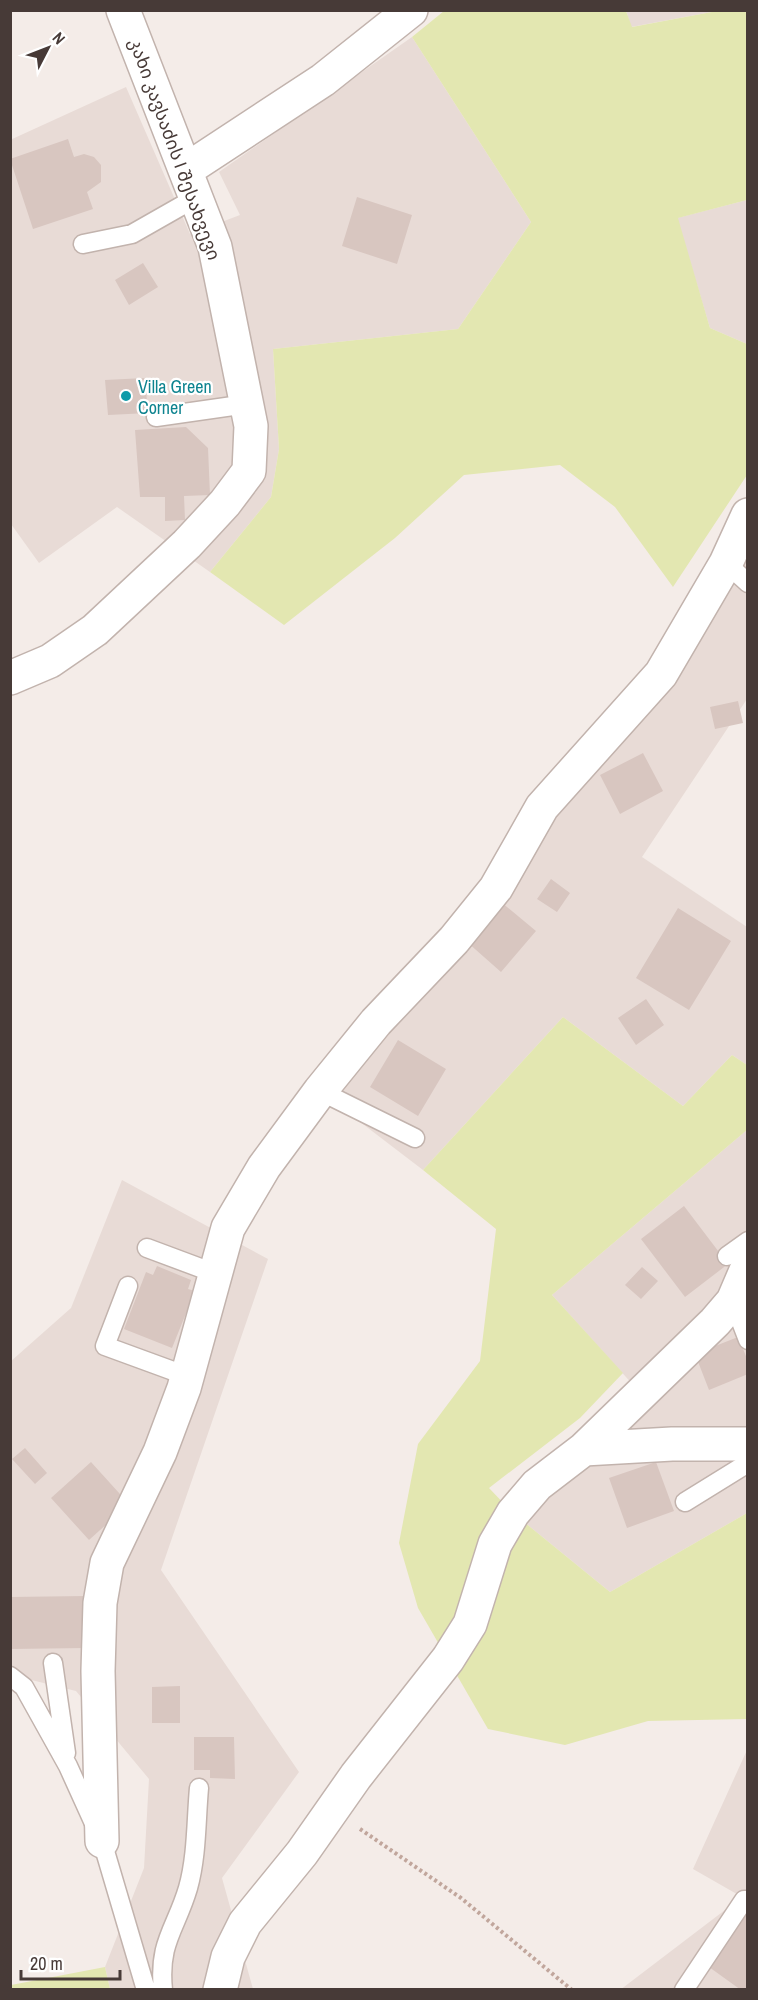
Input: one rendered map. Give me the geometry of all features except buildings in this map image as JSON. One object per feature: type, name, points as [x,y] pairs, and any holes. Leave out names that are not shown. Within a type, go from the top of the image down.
[{"type":"street","name":"კახი კავსაძის I შესახვევი","points":[[10,678],[50,661],[95,630],[187,544],[225,503],[249,471],[251,426],[214,247],[123,10]]},
{"type":"street","points":[[191,183],[411,10]]},
{"type":"street","points":[[102,1842],[98,1755],[102,1593],[107,1563],[160,1452],[187,1376],[228,1228],[264,1167],[320,1091],[375,1022],[454,940],[496,888],[542,807],[661,674],[736,573],[747,515]]},
{"type":"street","points":[[220,1989],[228,1957],[244,1923],[302,1853],[332,1810],[448,1659],[470,1624],[495,1544],[513,1513],[537,1485],[584,1449],[715,1322],[733,1301],[737,1261]]},
{"type":"street","points":[[584,1449],[672,1444],[747,1444]]},
{"type":"lane","points":[[83,244],[132,234],[191,183]]},
{"type":"lane","points":[[156,417],[247,404]]},
{"type":"lane","points":[[320,1091],[415,1138]]},
{"type":"lane","points":[[737,1261],[747,1241]]},
{"type":"lane","points":[[147,1248],[214,1273]]},
{"type":"lane","points":[[128,1286],[105,1346],[187,1376]]},
{"type":"lane","points":[[733,1301],[747,1340]]},
{"type":"lane","points":[[686,1502],[747,1463]]},
{"type":"lane","points":[[53,1663],[68,1766]]},
{"type":"lane","points":[[10,1676],[24,1687],[68,1766],[102,1842],[146,1989]]},
{"type":"lane","points":[[163,1989],[164,1945],[188,1890],[193,1866],[199,1788]]},
{"type":"lane","points":[[684,1989],[744,1900],[747,1900]]},
{"type":"path","points":[[332,1810],[461,1898],[572,1989]]},
{"type":"shaded area","points":[[626,10],[717,11],[631,27]]},
{"type":"shaded area","points":[[412,37],[531,222],[458,329],[273,349],[279,449],[271,497],[210,572],[117,507],[39,563],[11,524],[10,140],[126,87],[190,234],[240,215],[219,172]]},
{"type":"shaded area","points":[[747,200],[747,344],[710,328],[677,218]]},
{"type":"shaded area","points":[[747,515],[747,699],[642,857],[747,927],[747,1065],[732,1055],[683,1106],[563,1017],[423,1170],[334,1102],[376,1022],[602,738]]},
{"type":"shaded area","points":[[747,1130],[747,1283],[635,1387],[552,1295]]},
{"type":"shaded area","points":[[122,1180],[268,1259],[161,1570],[299,1772],[222,1878],[253,1989],[110,1989],[105,1967],[144,1868],[149,1779],[76,1691],[11,1675],[10,1362],[71,1308]]},
{"type":"shaded area","points":[[747,1285],[747,1513],[610,1592],[513,1513]]},
{"type":"shaded area","points":[[747,1750],[747,1988],[620,1990],[742,1897],[693,1869]]},
{"type":"green space","points":[[444,11],[626,11],[632,27],[717,11],[747,11],[747,200],[678,218],[710,328],[747,344],[747,475],[673,587],[615,507],[560,465],[464,475],[395,538],[284,625],[210,572],[271,497],[279,449],[273,349],[458,329],[531,222],[412,37]]},
{"type":"green space","points":[[563,1017],[683,1106],[732,1055],[747,1065],[747,1130],[552,1295],[623,1373],[580,1418],[489,1488],[513,1513],[610,1592],[747,1513],[747,1719],[648,1721],[565,1745],[488,1729],[418,1608],[399,1543],[418,1444],[480,1361],[496,1229],[423,1170]]},
{"type":"green space","points":[[105,1967],[110,1989],[11,1989],[11,1985]]},
{"type":"place","name":"Villa Green Corner","points":[[126,396]]}]
